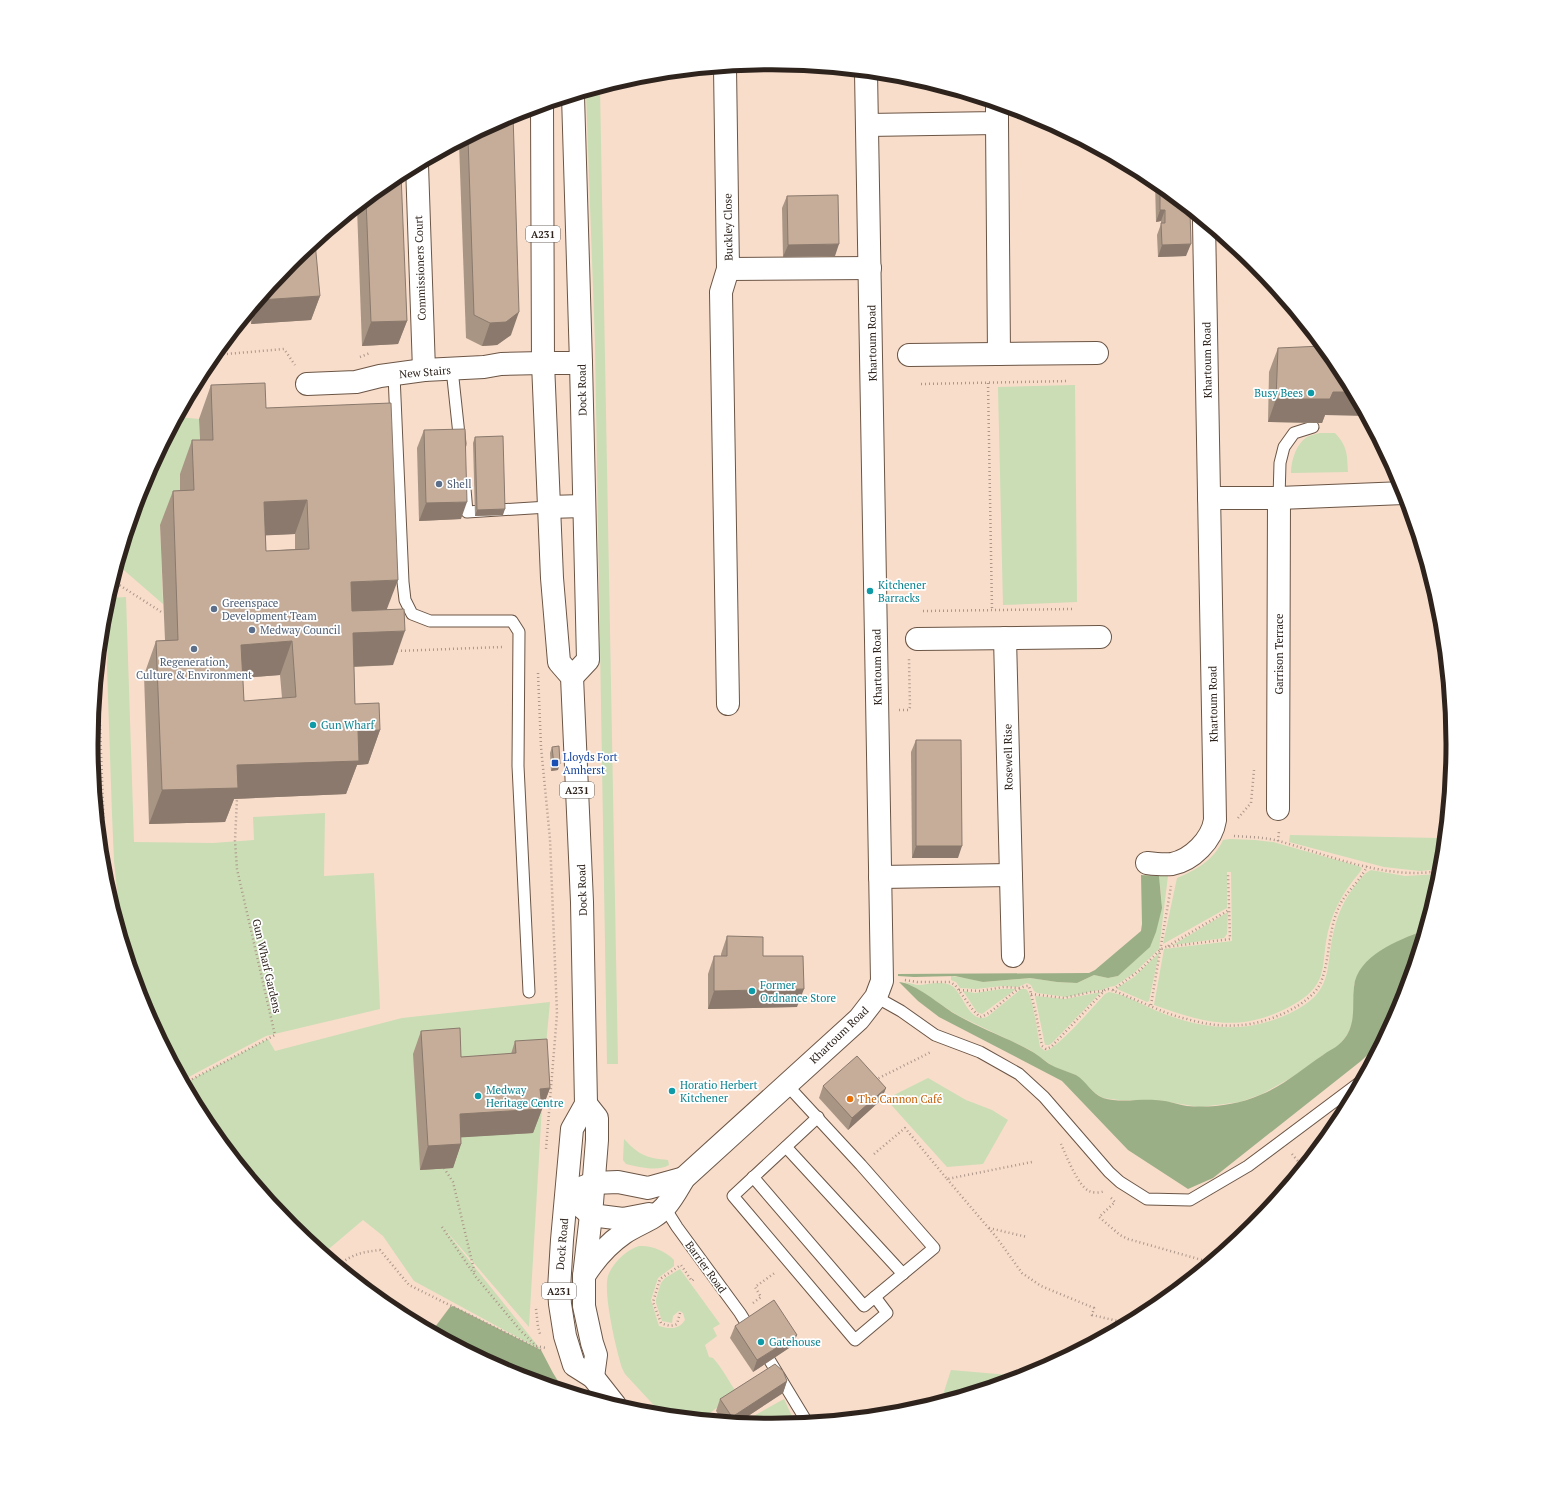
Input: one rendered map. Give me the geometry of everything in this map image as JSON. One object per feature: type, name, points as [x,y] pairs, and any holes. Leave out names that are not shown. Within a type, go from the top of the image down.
[{"type":"street","name":"Buckley Close","points":[[725,71],[728,269],[870,268]]},
{"type":"street","name":"Khartoum Road","points":[[584,1276],[603,1252],[615,1240],[665,1208],[684,1178],[859,1019],[876,997],[882,981],[866,77]]},
{"type":"street","name":"Dock Road","points":[[573,101],[588,660],[572,677],[583,910],[586,1104],[572,1129],[560,1258],[560,1304],[565,1336],[574,1365],[593,1376],[610,1398]]},
{"type":"street","name":"A231","points":[[542,111],[543,363],[548,507],[559,662],[572,677]]},
{"type":"street","points":[[867,124],[997,114],[999,354]]},
{"type":"street","name":"Commissioners Court","points":[[417,172],[424,370]]},
{"type":"street","name":"Khartoum Road","points":[[1204,227],[1213,826]]},
{"type":"street","points":[[728,269],[721,292],[728,704]]},
{"type":"street","points":[[909,355],[1097,353]]},
{"type":"street","name":"New Stairs","points":[[307,384],[356,382],[380,376],[424,370],[484,367],[501,364],[581,363]]},
{"type":"street","points":[[1209,498],[1279,498],[1397,492]]},
{"type":"street","name":"Garrison Terrace","points":[[1278,809],[1279,498]]},
{"type":"street","points":[[548,507],[584,506]]},
{"type":"street","points":[[917,639],[1100,637]]},
{"type":"street","name":"Rosewell Rise","points":[[1005,638],[1013,956]]},
{"type":"street","points":[[1147,863],[1173,863],[1186,859],[1202,845],[1213,826]]},
{"type":"street","points":[[880,877],[1011,876]]},
{"type":"street","name":"A231","points":[[586,1104],[597,1118],[597,1140],[591,1215],[584,1276],[584,1306],[596,1355],[593,1376]]},
{"type":"street","name":"Khartoum Road","points":[[567,1194],[593,1183],[618,1182],[648,1188],[684,1178]]},
{"type":"street","points":[[567,1194],[591,1215],[623,1219],[644,1216],[665,1208]]},
{"type":"lane","points":[[452,369],[462,456]]},
{"type":"lane","points":[[394,375],[405,600],[412,614],[430,621],[512,621],[519,632],[518,766],[529,992]]},
{"type":"lane","points":[[1279,498],[1280,464],[1284,447],[1294,433],[1313,427]]},
{"type":"lane","points":[[464,480],[467,512],[548,507]]},
{"type":"lane","points":[[876,997],[901,1011],[935,1035],[980,1052],[1019,1074],[1044,1097],[1109,1172],[1120,1182],[1147,1199],[1190,1200],[1248,1166],[1351,1089]]},
{"type":"lane","points":[[753,1177],[864,1306],[934,1248],[818,1117],[787,1085]]},
{"type":"lane","points":[[818,1117],[733,1196],[855,1340],[887,1313],[875,1297]]},
{"type":"lane","points":[[786,1147],[903,1274]]},
{"type":"lane","name":"Barrier Road","points":[[665,1208],[676,1227],[748,1326]]},
{"type":"lane","points":[[770,1361],[804,1417]]},
{"type":"path","points":[[223,354],[284,348],[307,384]]},
{"type":"path","points":[[921,384],[1069,381]]},
{"type":"path","points":[[988,383],[992,610]]},
{"type":"path","points":[[118,584],[164,613]]},
{"type":"path","points":[[923,611],[1073,609]]},
{"type":"path","points":[[397,651],[519,646]]},
{"type":"path","points":[[910,670],[910,701]]},
{"type":"path","points":[[99,700],[104,832]]},
{"type":"path","points":[[1213,826],[1234,823],[1251,803],[1254,768],[1265,756],[1278,754]]},
{"type":"path","name":"Gun Wharf Gardens","points":[[188,1081],[275,1035],[237,869],[235,841],[237,798]]},
{"type":"path","points":[[1213,826],[1226,836],[1252,837],[1278,841],[1302,849],[1367,866],[1407,873],[1434,872]]},
{"type":"path","points":[[1151,1005],[1161,949],[1173,863]]},
{"type":"path","points":[[882,975],[917,982],[947,981],[955,985],[976,1014],[980,1017],[997,1007],[1020,988],[1028,986],[1042,1046],[1046,1049],[1051,1047],[1108,989],[1185,1019],[1202,1023],[1241,1025],[1269,1019],[1302,1003],[1317,990],[1321,981],[1330,933],[1338,908],[1367,866]]},
{"type":"path","points":[[1166,947],[1230,939],[1228,873]]},
{"type":"path","points":[[1113,990],[1115,987],[1128,980],[1140,970],[1161,949],[1229,910]]},
{"type":"path","points":[[959,990],[980,991],[1004,987],[1020,988]]},
{"type":"path","points":[[1031,994],[1064,998],[1091,992],[1104,992]]},
{"type":"path","points":[[871,1082],[928,1055],[947,1040]]},
{"type":"path","points":[[861,1165],[905,1128],[989,1228],[1022,1273],[1041,1286],[1094,1308],[1092,1315],[1119,1321]]},
{"type":"path","points":[[1058,1139],[1081,1184],[1088,1191],[1099,1193],[1120,1182]]},
{"type":"path","points":[[947,1179],[1032,1162]]},
{"type":"path","points":[[444,1168],[453,1182],[476,1277]]},
{"type":"path","points":[[1110,1197],[1115,1202],[1099,1217],[1120,1235],[1204,1261]]},
{"type":"path","points":[[442,1227],[476,1277],[520,1330],[536,1346],[547,1348]]},
{"type":"path","points":[[989,1228],[1027,1237]]},
{"type":"path","points":[[342,1263],[362,1252],[380,1250],[409,1285],[541,1350]]},
{"type":"path","points":[[678,1262],[692,1281],[707,1269]]},
{"type":"path","points":[[740,1313],[761,1298],[755,1287],[789,1262]]},
{"type":"path","points":[[680,1313],[677,1324],[669,1326],[661,1323],[653,1302],[660,1279],[681,1266]]},
{"type":"green space","points":[[600,93],[618,1064],[607,1064],[595,344],[586,97]]},
{"type":"green space","points":[[1075,385],[1077,602],[1003,605],[998,387]]},
{"type":"green space","points":[[183,417],[199,419],[201,474],[181,524],[160,525],[163,604],[122,568],[134,527],[149,486]]},
{"type":"green space","points":[[1320,433],[1335,433],[1339,438],[1345,447],[1348,472],[1291,473],[1293,458],[1297,448],[1307,437]]},
{"type":"green space","points":[[126,597],[134,842],[213,843],[254,840],[253,817],[325,813],[324,876],[374,873],[380,1009],[266,1036],[187,1078],[149,1002],[134,961],[119,910],[114,861],[107,667],[108,631],[115,598]]},
{"type":"green space","points":[[1290,835],[1438,838],[1439,841],[1434,870],[1420,871],[1384,867],[1289,842]]},
{"type":"green space","points":[[1230,839],[1273,842],[1362,868],[1342,896],[1330,923],[1320,978],[1311,991],[1289,1007],[1271,1015],[1237,1023],[1189,1017],[1154,1005],[1164,949],[1232,941],[1231,872],[1227,872],[1227,908],[1163,944],[1177,878],[1204,864],[1215,853],[1223,840]]},
{"type":"green space","points":[[1371,870],[1405,876],[1433,874],[1418,933],[1391,945],[1367,962],[1357,977],[1354,985],[1354,1014],[1352,1024],[1347,1035],[1337,1048],[1323,1055],[1296,1075],[1262,1094],[1240,1102],[1199,1107],[1156,1100],[1119,1100],[1103,1098],[1095,1093],[1076,1075],[1054,1067],[1030,1050],[957,1015],[916,988],[904,982],[917,985],[940,983],[948,984],[956,990],[971,1012],[975,1016],[981,1018],[987,1017],[1021,989],[1026,989],[1029,993],[1033,1007],[1040,1047],[1045,1051],[1058,1043],[1085,1017],[1105,994],[1109,992],[1127,997],[1175,1018],[1193,1023],[1228,1027],[1263,1023],[1298,1009],[1310,1001],[1318,993],[1326,975],[1337,918],[1347,897],[1368,871]]},
{"type":"green space","points":[[1141,875],[1159,876],[1162,908],[1156,932],[1150,947],[1118,976],[1108,978],[1094,975],[1077,983],[1030,978],[983,982],[955,976],[898,976],[898,974],[1089,973],[1095,970],[1141,931]]},
{"type":"green space","points":[[1159,876],[1168,876],[1159,949],[1134,973],[1115,986],[1066,997],[1037,993],[1031,985],[1027,983],[1018,987],[1002,986],[976,989],[960,988],[956,982],[951,980],[951,976],[983,982],[1030,978],[1077,983],[1094,975],[1108,978],[1118,976],[1150,946],[1162,904]]},
{"type":"green space","points":[[1228,912],[1227,934],[1224,938],[1173,945]]},
{"type":"green space","points":[[1419,933],[1395,1002],[1371,1051],[1213,1178],[1188,1189],[1128,1150],[1062,1081],[939,1017],[918,1001],[899,982],[905,983],[920,990],[955,1014],[973,1024],[1022,1046],[1052,1065],[1076,1075],[1096,1094],[1103,1098],[1122,1101],[1159,1100],[1187,1106],[1205,1107],[1243,1101],[1268,1091],[1285,1082],[1339,1045],[1347,1035],[1352,1023],[1354,987],[1357,976],[1363,966],[1371,958],[1391,944]]},
{"type":"green space","points":[[1159,953],[1149,1001],[1147,1002],[1117,989],[1134,977]]},
{"type":"green space","points":[[1002,989],[1016,989],[982,1014],[977,1012],[963,991],[975,993]]},
{"type":"green space","points":[[1101,992],[1052,1043],[1045,1045],[1035,996],[1065,999]]},
{"type":"green space","points":[[550,1002],[545,1056],[529,1327],[441,1225],[541,1350],[414,1281],[383,1236],[363,1220],[327,1250],[295,1221],[237,1154],[188,1081],[268,1039],[275,1051],[402,1018]]},
{"type":"green space","points":[[928,1078],[966,1100],[992,1110],[1008,1120],[983,1164],[947,1167],[886,1099]]},
{"type":"green space","points":[[624,1139],[634,1149],[643,1155],[668,1160],[669,1165],[654,1169],[626,1164],[623,1160]]},
{"type":"green space","points":[[639,1246],[648,1246],[658,1249],[674,1260],[674,1266],[658,1278],[651,1300],[659,1326],[674,1328],[680,1326],[685,1320],[683,1313],[679,1311],[673,1316],[672,1323],[662,1321],[656,1303],[661,1283],[665,1278],[680,1269],[720,1324],[713,1328],[717,1336],[705,1345],[709,1357],[713,1358],[717,1362],[737,1393],[708,1415],[656,1407],[625,1374],[622,1368],[609,1308],[607,1284],[608,1276],[613,1267],[620,1258]]},
{"type":"green space","points":[[453,1306],[541,1350],[559,1383],[514,1367],[436,1329],[435,1327],[450,1307]]},
{"type":"green space","points":[[951,1370],[1009,1375],[989,1382],[943,1396]]},
{"type":"green space","points":[[784,1399],[792,1418],[772,1418],[751,1418]]},
{"type":"building","points":[[513,121],[519,312],[506,322],[490,323],[474,315],[468,143]]},
{"type":"building","points":[[401,182],[407,321],[371,322],[366,206]]},
{"type":"building","points":[[1160,194],[1190,216],[1191,244],[1162,245],[1161,223],[1165,223],[1165,210],[1160,210]]},
{"type":"building","points":[[838,195],[839,244],[788,245],[787,196]]},
{"type":"building","points":[[316,248],[320,296],[265,300],[295,267]]},
{"type":"building","points":[[1316,346],[1346,392],[1333,392],[1330,399],[1276,399],[1278,348]]},
{"type":"building","name":"Medway Council","points":[[265,383],[266,408],[391,403],[398,580],[351,582],[352,611],[404,609],[405,631],[353,633],[355,704],[379,703],[380,730],[358,731],[359,761],[237,765],[238,788],[162,790],[156,641],[178,640],[173,491],[194,490],[192,440],[213,440],[211,385]],"holes":[[[307,500],[309,549],[266,551],[264,502]],[[292,641],[296,697],[244,701],[241,645]]]},
{"type":"building","points":[[465,429],[467,502],[426,503],[424,430]]},
{"type":"building","points":[[503,436],[505,509],[477,510],[475,437]]},
{"type":"building","points":[[916,740],[961,740],[962,846],[916,846]]},
{"type":"building","points":[[559,746],[560,764],[554,765],[552,747]]},
{"type":"building","points":[[727,936],[763,937],[763,956],[803,956],[804,989],[714,991],[714,956],[727,956]]},
{"type":"building","name":"Medway Heritage Centre","points":[[460,1028],[461,1057],[516,1053],[515,1041],[547,1039],[550,1088],[540,1089],[542,1109],[460,1114],[461,1144],[428,1146],[421,1031]]},
{"type":"building","name":"The Cannon Café","points":[[857,1056],[886,1088],[852,1118],[823,1086]]},
{"type":"building","name":"Gatehouse","points":[[774,1300],[797,1335],[757,1360],[735,1326]]},
{"type":"building","points":[[775,1364],[783,1371],[787,1381],[732,1417],[720,1399]]},
{"type":"place","name":"Busy Bees","points":[[1311,393]]},
{"type":"place","name":"Shell","points":[[439,484]]},
{"type":"place","name":"Kitchener Barracks","points":[[870,591]]},
{"type":"place","name":"Greenspace Development Team","points":[[214,609]]},
{"type":"place","name":"Medway Council","points":[[252,630]]},
{"type":"place","name":"Regeneration, Culture & Environment","points":[[194,649]]},
{"type":"place","name":"Gun Wharf","points":[[313,725]]},
{"type":"place","name":"Lloyds Fort Amherst","points":[[555,763]]},
{"type":"place","name":"Former Ordnance Store","points":[[752,991]]},
{"type":"place","name":"Horatio Herbert Kitchener","points":[[672,1091]]},
{"type":"place","name":"Medway Heritage Centre","points":[[478,1096]]},
{"type":"place","name":"The Cannon Café","points":[[850,1099]]},
{"type":"place","name":"Gatehouse","points":[[761,1342]]}]
